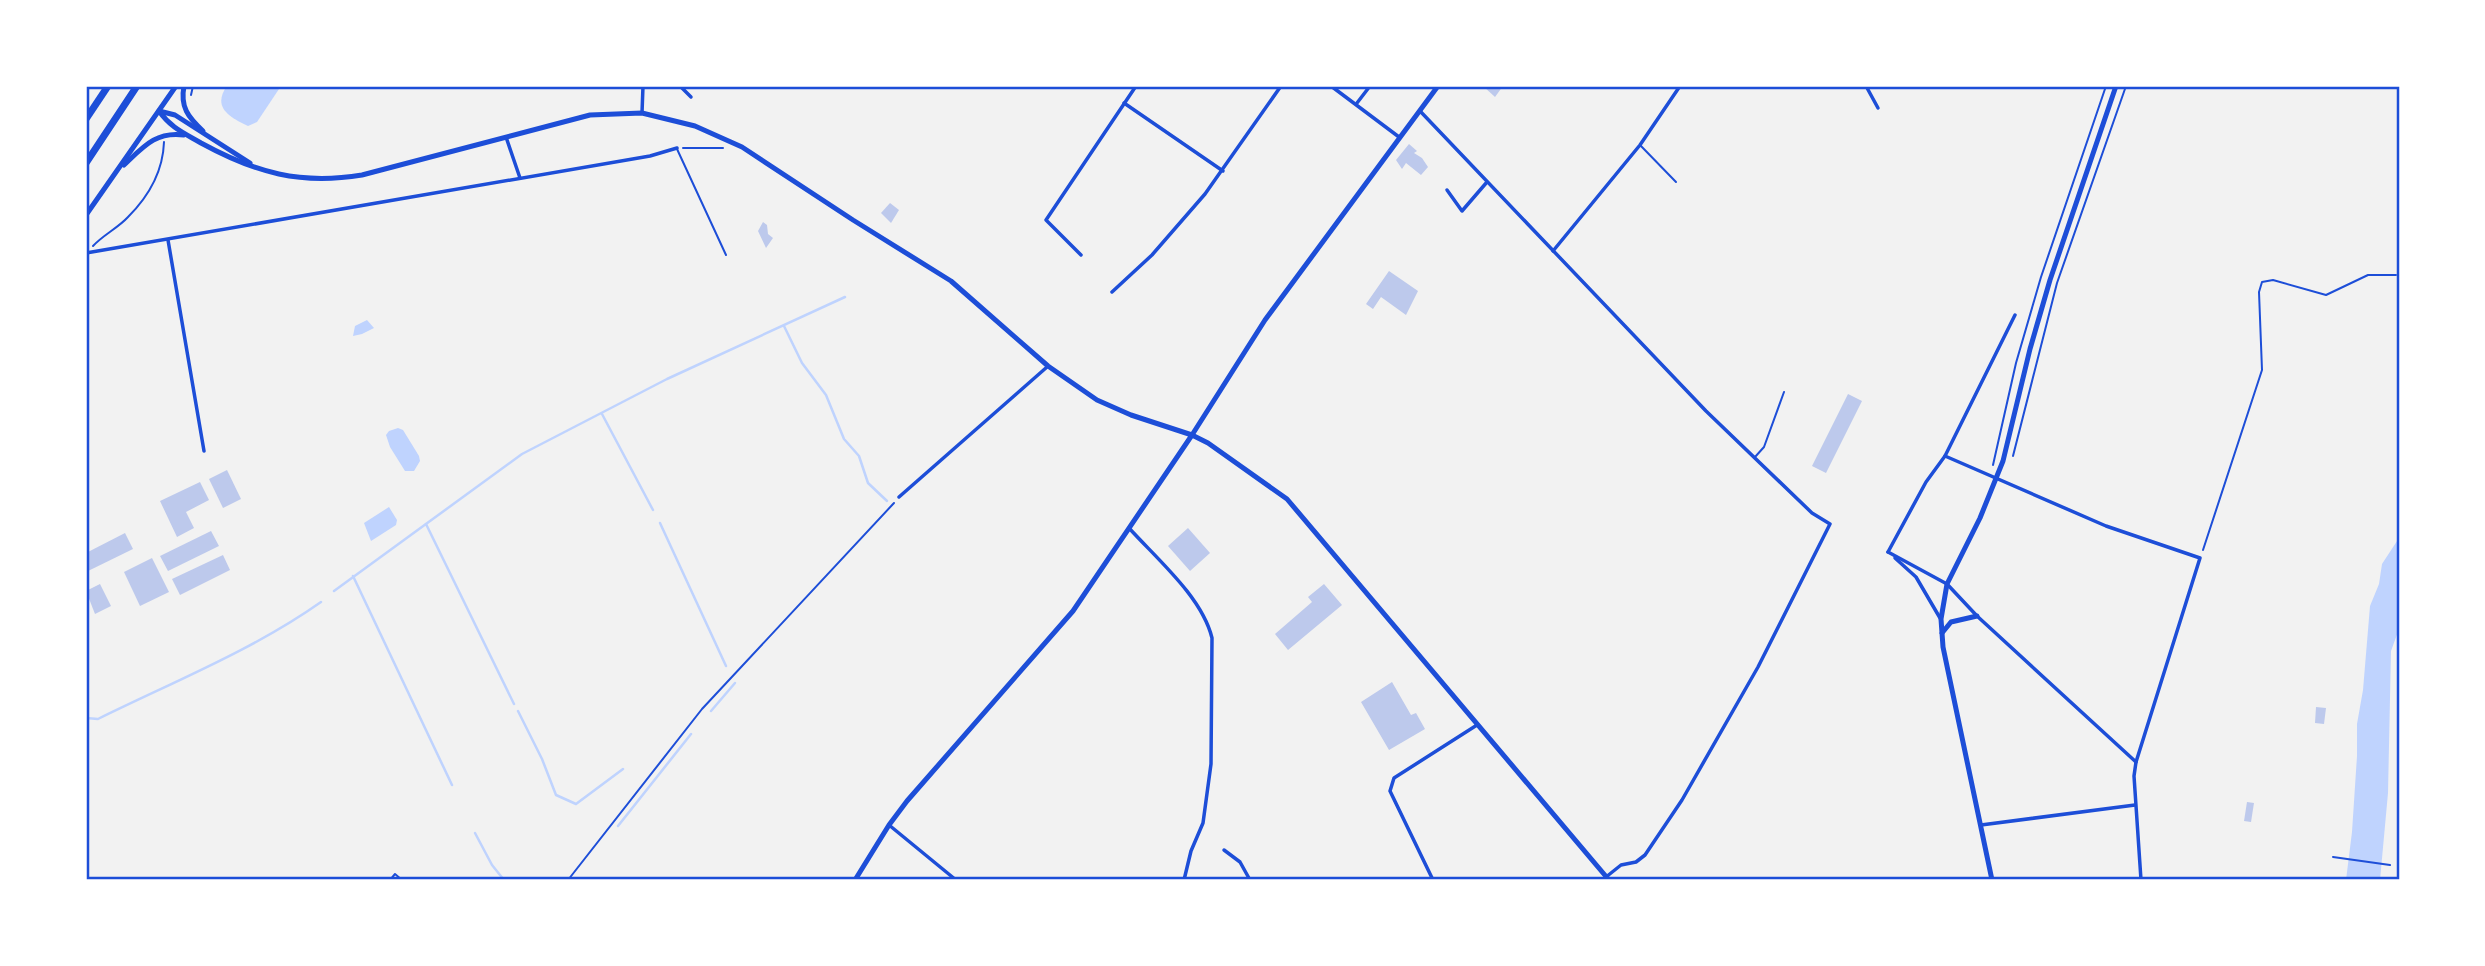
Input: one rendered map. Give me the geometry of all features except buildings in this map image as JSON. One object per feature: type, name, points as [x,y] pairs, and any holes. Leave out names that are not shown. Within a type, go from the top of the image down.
[{"type":"highway","points":[[86,119],[108,86]]},
{"type":"highway","points":[[86,163],[138,86]]},
{"type":"main road","points":[[86,215],[176,86]]},
{"type":"main road","points":[[184,86],[182,101],[185,111],[190,119],[216,142]]},
{"type":"main road","points":[[855,880],[889,825],[1082,599],[1262,325],[1438,86]]},
{"type":"main road","points":[[1992,880],[1941,619],[1947,584],[2003,461],[2029,349],[2046,292],[2116,86]]},
{"type":"main road","points":[[159,111],[168,124],[238,162],[279,176],[301,179],[345,178],[590,115],[642,113],[695,126],[742,147],[951,281],[1048,366],[1097,400],[1208,443],[1287,499],[1607,879]]},
{"type":"main road","points":[[159,111],[175,115],[259,169]]},
{"type":"main road","points":[[114,175],[148,144],[164,134],[190,136]]},
{"type":"main road","points":[[1942,633],[1951,622],[1978,616]]},
{"type":"street","points":[[642,113],[643,86]]},
{"type":"street","points":[[680,86],[691,97]]},
{"type":"street","points":[[1081,255],[1046,220],[1136,86]]},
{"type":"street","points":[[1112,292],[1170,236],[1223,171],[1281,86]]},
{"type":"street","points":[[1331,86],[1401,138]]},
{"type":"street","points":[[1357,103],[1370,86]]},
{"type":"street","points":[[1553,251],[1640,145],[1680,86]]},
{"type":"street","points":[[1866,86],[1878,108]]},
{"type":"street","points":[[1124,103],[1223,171]]},
{"type":"street","points":[[1420,111],[1754,458],[1812,513],[1830,524],[1758,667],[1682,800],[1645,855],[1636,862],[1621,865],[1607,879]]},
{"type":"street","points":[[506,137],[520,178]]},
{"type":"street","points":[[86,253],[650,156],[677,148]]},
{"type":"street","points":[[1447,190],[1462,211],[1487,182]]},
{"type":"street","points":[[168,240],[204,451]]},
{"type":"street","points":[[1888,552],[1926,482],[1945,456],[2015,315]]},
{"type":"street","points":[[899,497],[1048,366]]},
{"type":"street","points":[[1945,456],[2106,526],[2200,558],[2136,762],[2135,805],[2141,880]]},
{"type":"street","points":[[1129,528],[1191,598],[1207,622],[1212,638],[1210,774],[1203,823],[1191,851],[1184,880]]},
{"type":"street","points":[[1888,552],[1947,584],[2136,762]]},
{"type":"street","points":[[1888,552],[1916,577],[1941,619]]},
{"type":"street","points":[[1433,880],[1390,791],[1390,784],[1394,778],[1477,725]]},
{"type":"street","points":[[1981,825],[2135,805]]},
{"type":"street","points":[[889,825],[956,880]]},
{"type":"street","points":[[1224,850],[1241,862],[1250,880]]},
{"type":"lane","points":[[1640,145],[1676,182]]},
{"type":"lane","points":[[677,148],[726,255]]},
{"type":"lane","points":[[1754,458],[1764,447],[1784,392]]},
{"type":"path","points":[[191,101],[193,86]]},
{"type":"path","points":[[1996,479],[1992,463],[2028,320],[2106,86]]},
{"type":"path","points":[[2011,461],[2057,283],[2126,86]]},
{"type":"path","points":[[93,246],[128,218],[154,181],[163,160],[164,134]]},
{"type":"path","points":[[677,148],[742,147]]},
{"type":"path","points":[[2200,558],[2262,370],[2259,292],[2262,282],[2273,280],[2326,295],[2368,275],[2396,275]]},
{"type":"path","points":[[568,880],[702,709],[899,497]]},
{"type":"path","points":[[2333,857],[2390,865]]},
{"type":"path","points":[[390,880],[395,874],[402,880]]},
{"type":"water","points":[[227,86],[281,86],[257,122],[248,126],[229,115],[222,106],[221,100]]},
{"type":"water","points":[[367,320],[374,328],[353,336],[355,326]]},
{"type":"water","points":[[398,428],[403,430],[419,456],[420,461],[414,471],[405,471],[390,447],[386,435]]},
{"type":"water","points":[[389,507],[397,520],[396,525],[371,541],[364,523]]},
{"type":"water","points":[[2399,538],[2399,629],[2391,651],[2388,793],[2380,880],[2346,880],[2352,832],[2357,724],[2363,690],[2370,606],[2379,584],[2382,564]]},
{"type":"waterway","points":[[334,591],[522,454],[667,379],[845,297]]},
{"type":"waterway","points":[[784,326],[802,363],[826,395],[844,439],[859,456],[868,483],[887,501]]},
{"type":"waterway","points":[[602,414],[653,510]]},
{"type":"waterway","points":[[660,523],[726,666]]},
{"type":"waterway","points":[[426,524],[514,704]]},
{"type":"waterway","points":[[353,576],[452,785]]},
{"type":"waterway","points":[[86,718],[98,719],[212,665],[321,602]]},
{"type":"waterway","points":[[711,711],[735,683]]},
{"type":"waterway","points":[[518,711],[556,795],[576,804],[623,769]]},
{"type":"waterway","points":[[618,826],[691,734]]},
{"type":"waterway","points":[[475,833],[492,865],[504,880]]}]
